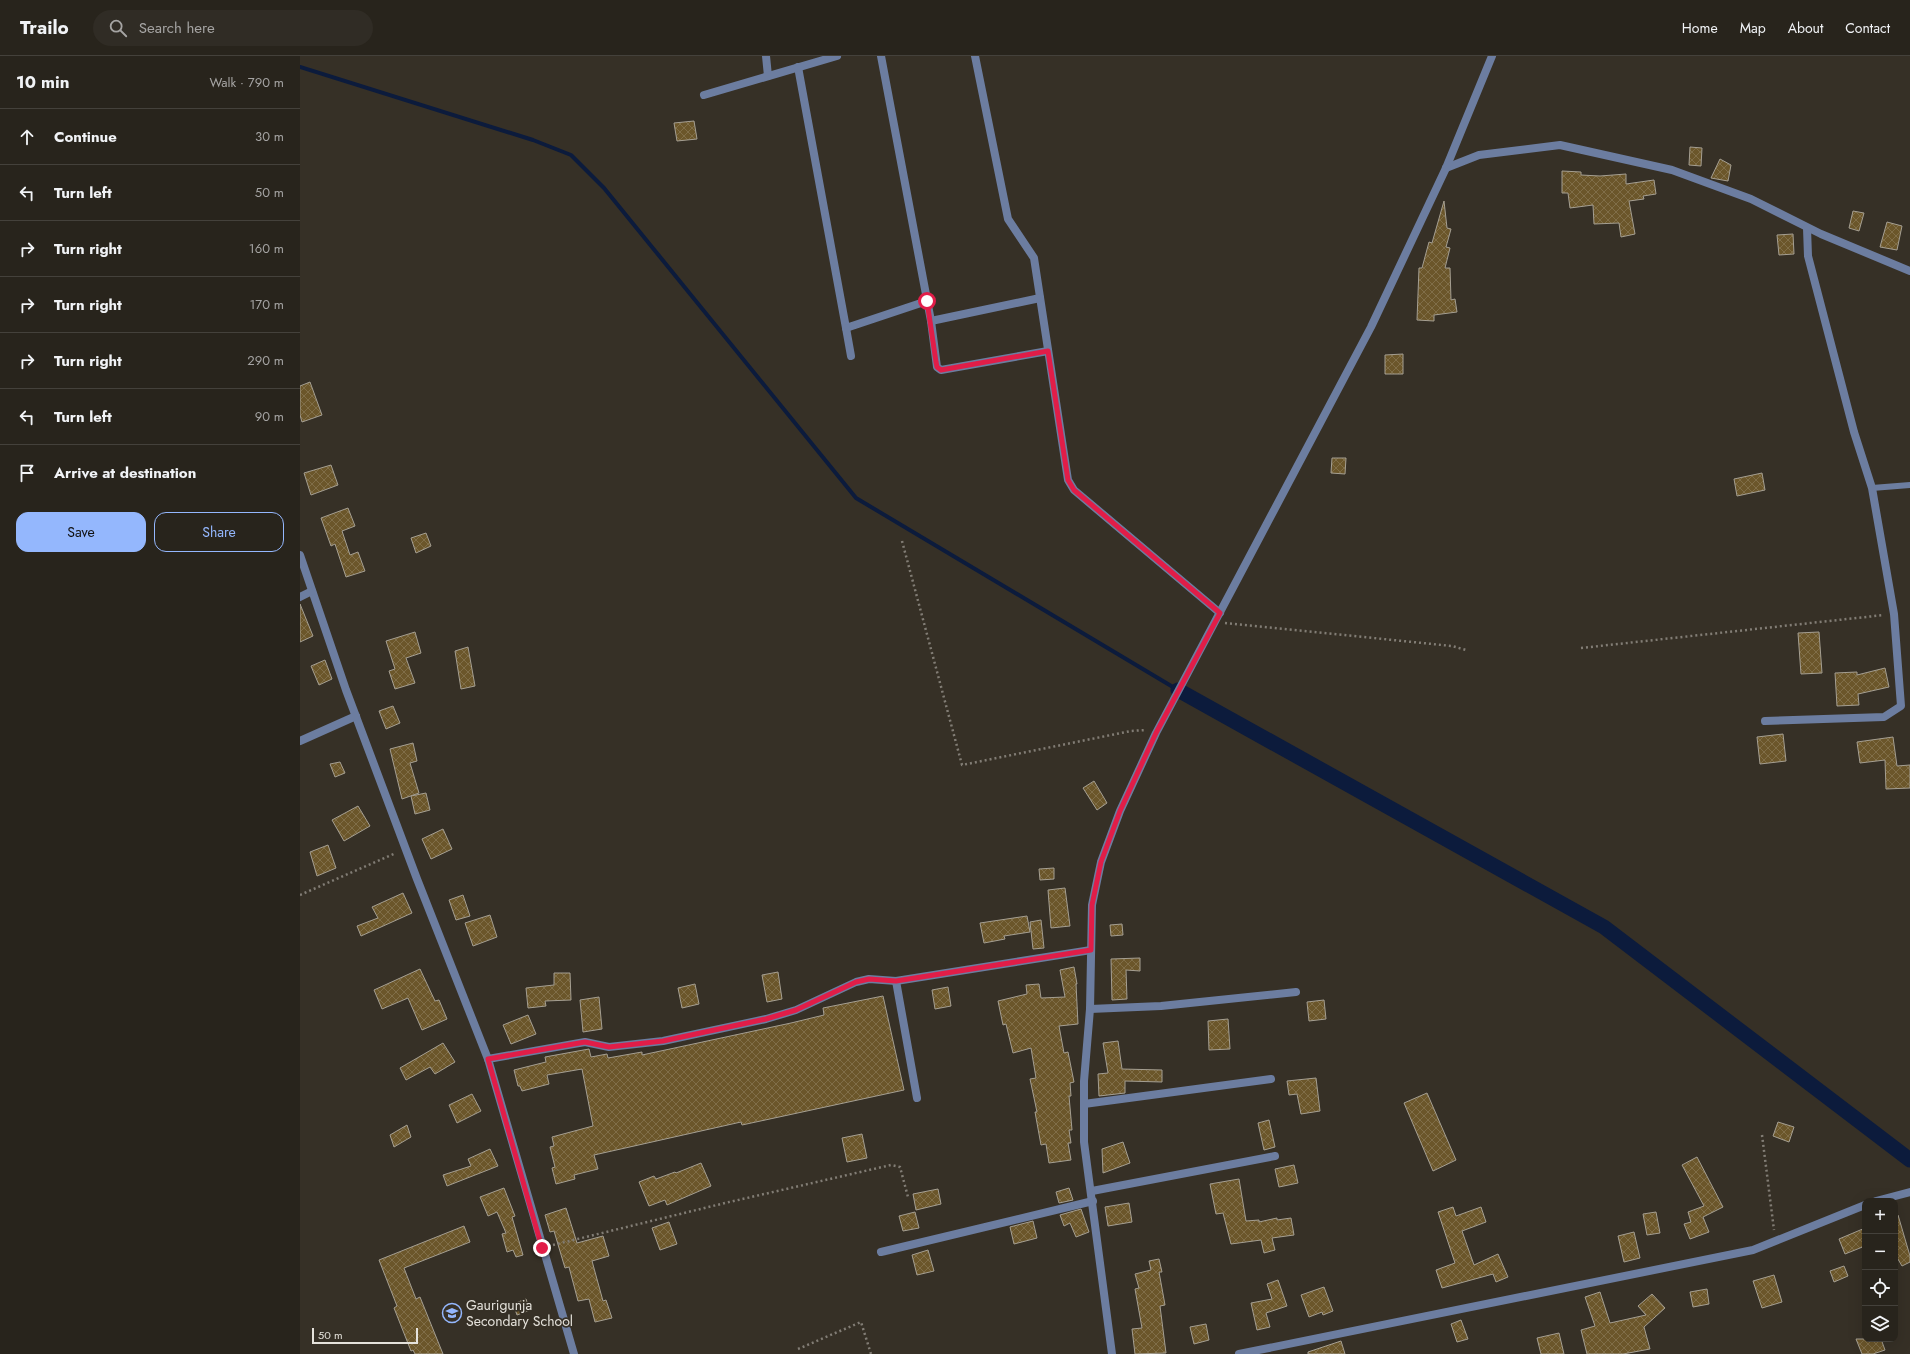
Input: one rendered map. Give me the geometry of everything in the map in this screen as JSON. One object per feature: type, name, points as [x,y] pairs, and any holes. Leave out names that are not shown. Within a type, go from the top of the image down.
[{"type":"street","points":[[766,56],[768,76]]},
{"type":"street","points":[[704,95],[837,56]]},
{"type":"street","points":[[881,56],[931,321],[937,367],[941,370],[1048,351]]},
{"type":"street","points":[[975,56],[1008,219],[1034,258],[1068,480],[1074,490],[1220,613]]},
{"type":"street","points":[[1112,1354],[1092,1191],[1084,1142],[1084,1081],[1090,1009],[1092,905],[1101,862],[1120,811],[1156,733],[1371,327],[1446,168],[1492,56]]},
{"type":"street","points":[[798,68],[851,356]]},
{"type":"street","points":[[1446,168],[1479,155],[1560,145],[1672,170],[1751,199],[1807,228],[1910,270]]},
{"type":"street","points":[[1765,720],[1884,717],[1901,706],[1894,614],[1872,488],[1854,432],[1808,256],[1807,228]]},
{"type":"street","points":[[931,321],[1040,298]]},
{"type":"street","points":[[846,328],[927,301]]},
{"type":"street","points":[[300,555],[356,716],[488,1059],[574,1354]]},
{"type":"street","points":[[300,597],[312,591]]},
{"type":"street","points":[[300,741],[356,716]]},
{"type":"street","points":[[488,1059],[585,1042],[609,1047],[663,1041],[766,1019],[796,1010],[856,982],[875,979],[896,981],[1091,950]]},
{"type":"street","points":[[896,981],[917,1098]]},
{"type":"street","points":[[1090,1009],[1161,1006],[1296,992]]},
{"type":"street","points":[[1084,1104],[1271,1079]]},
{"type":"street","points":[[1092,1191],[1275,1156]]},
{"type":"street","points":[[1887,1198],[1910,1192]]},
{"type":"street","points":[[881,1252],[1093,1201]]},
{"type":"street","points":[[1239,1354],[1523,1295],[1716,1259],[1753,1250],[1862,1206]]},
{"type":"lane","points":[[1872,488],[1910,485]]},
{"type":"path","points":[[902,541],[962,765],[1131,731],[1148,730],[1156,733]]},
{"type":"path","points":[[1581,648],[1894,614]]},
{"type":"path","points":[[1214,622],[1442,645],[1466,650]]},
{"type":"path","points":[[300,895],[406,849]]},
{"type":"path","points":[[1762,1135],[1776,1240]]},
{"type":"path","points":[[542,1248],[717,1205],[891,1165],[900,1167],[908,1197]]},
{"type":"path","points":[[798,1349],[861,1322],[871,1354]]},
{"type":"building","points":[[694,121],[697,139],[677,141],[674,123]]},
{"type":"building","points":[[1690,147],[1702,148],[1701,166],[1689,165]]},
{"type":"building","points":[[1720,159],[1731,165],[1728,181],[1711,178]]},
{"type":"building","points":[[1562,171],[1581,172],[1581,175],[1600,176],[1626,174],[1626,184],[1654,180],[1656,194],[1643,196],[1644,199],[1629,201],[1635,234],[1621,237],[1619,223],[1594,224],[1593,205],[1570,208],[1568,193],[1562,193]]},
{"type":"building","points":[[1444,201],[1447,228],[1451,229],[1446,247],[1450,248],[1445,268],[1450,268],[1451,300],[1455,299],[1457,312],[1434,315],[1434,321],[1417,320],[1419,268],[1422,268],[1429,242],[1432,243]]},
{"type":"building","points":[[1853,211],[1864,213],[1859,231],[1849,228]]},
{"type":"building","points":[[1887,222],[1902,226],[1897,250],[1880,247]]},
{"type":"building","points":[[1793,234],[1794,254],[1779,255],[1777,235]]},
{"type":"building","points":[[1403,354],[1403,374],[1385,374],[1385,355]]},
{"type":"building","points":[[310,382],[322,415],[302,422],[300,415],[300,386]]},
{"type":"building","points":[[1332,458],[1346,458],[1345,474],[1331,473]]},
{"type":"building","points":[[331,465],[338,485],[311,495],[304,473]]},
{"type":"building","points":[[1762,473],[1765,490],[1737,496],[1734,479]]},
{"type":"building","points":[[348,508],[355,526],[342,531],[350,555],[358,552],[365,571],[346,577],[335,544],[331,546],[321,518]]},
{"type":"building","points":[[426,533],[431,546],[416,553],[411,538]]},
{"type":"building","points":[[300,604],[313,636],[300,642]]},
{"type":"building","points":[[415,632],[421,653],[406,658],[415,683],[395,689],[389,671],[395,669],[386,641]]},
{"type":"building","points":[[1819,632],[1822,673],[1801,674],[1798,633]]},
{"type":"building","points":[[468,647],[475,686],[461,689],[455,651]]},
{"type":"building","points":[[325,660],[332,679],[319,685],[311,666]]},
{"type":"building","points":[[1885,668],[1889,687],[1858,694],[1859,705],[1837,706],[1835,673],[1857,672],[1857,675]]},
{"type":"building","points":[[393,706],[400,723],[386,729],[379,711]]},
{"type":"building","points":[[1783,734],[1786,761],[1760,764],[1757,737]]},
{"type":"building","points":[[1893,737],[1897,766],[1910,765],[1910,788],[1886,789],[1885,760],[1860,763],[1857,742]]},
{"type":"building","points":[[413,743],[417,761],[410,763],[419,793],[402,799],[390,749]]},
{"type":"building","points":[[340,762],[345,773],[335,777],[330,764]]},
{"type":"building","points":[[1094,781],[1107,803],[1097,810],[1083,788]]},
{"type":"building","points":[[426,793],[430,810],[415,814],[411,796]]},
{"type":"building","points":[[358,806],[370,826],[344,841],[332,820]]},
{"type":"building","points":[[443,829],[452,849],[431,859],[422,839]]},
{"type":"building","points":[[328,845],[336,868],[317,876],[310,852]]},
{"type":"building","points":[[1054,868],[1054,879],[1040,880],[1039,869]]},
{"type":"building","points":[[1065,888],[1070,926],[1051,928],[1048,890]]},
{"type":"building","points":[[403,893],[412,913],[361,936],[357,926],[378,918],[372,907]]},
{"type":"building","points":[[463,895],[470,916],[456,920],[449,900]]},
{"type":"building","points":[[490,915],[497,937],[473,946],[465,923]]},
{"type":"building","points":[[1027,916],[1030,932],[1004,936],[1005,939],[984,943],[980,923]]},
{"type":"building","points":[[1041,920],[1044,948],[1033,949],[1030,922]]},
{"type":"building","points":[[1122,924],[1123,935],[1111,936],[1110,925]]},
{"type":"building","points":[[1140,958],[1140,971],[1126,970],[1127,999],[1112,1000],[1111,959]]},
{"type":"building","points":[[1074,967],[1077,984],[1078,1024],[1059,1026],[1064,1053],[1068,1052],[1074,1082],[1070,1083],[1071,1096],[1069,1096],[1072,1130],[1069,1130],[1071,1143],[1068,1143],[1071,1160],[1049,1163],[1046,1144],[1041,1145],[1035,1112],[1037,1112],[1030,1079],[1036,1078],[1031,1048],[1013,1053],[1006,1024],[1003,1025],[998,1001],[1027,994],[1026,985],[1039,984],[1041,998],[1065,997],[1060,970]]},
{"type":"building","points":[[420,969],[435,1001],[439,1000],[447,1019],[422,1030],[408,998],[382,1009],[374,990]]},
{"type":"building","points":[[778,972],[782,999],[767,1002],[762,975]]},
{"type":"building","points":[[554,973],[570,973],[571,1000],[545,1001],[546,1006],[528,1008],[526,988],[554,985]]},
{"type":"building","points":[[695,984],[699,1004],[682,1008],[678,988]]},
{"type":"building","points":[[948,987],[951,1006],[935,1009],[932,990]]},
{"type":"building","points":[[883,996],[904,1090],[742,1125],[741,1122],[594,1155],[598,1169],[574,1175],[575,1179],[556,1184],[552,1168],[555,1167],[550,1147],[554,1146],[552,1137],[593,1126],[582,1069],[547,1075],[549,1084],[522,1091],[520,1086],[518,1086],[514,1070],[546,1062],[545,1057],[589,1049],[591,1057],[607,1054],[608,1058],[642,1052],[642,1055],[824,1015],[823,1008]]},
{"type":"building","points":[[599,997],[602,1029],[583,1032],[580,1000]]},
{"type":"building","points":[[1324,1000],[1326,1019],[1309,1021],[1307,1002]]},
{"type":"building","points":[[528,1015],[536,1034],[511,1044],[503,1025]]},
{"type":"building","points":[[1228,1019],[1230,1049],[1209,1050],[1208,1021]]},
{"type":"building","points":[[1118,1041],[1122,1069],[1162,1070],[1162,1082],[1125,1081],[1125,1093],[1099,1096],[1098,1074],[1108,1073],[1103,1043]]},
{"type":"building","points":[[443,1043],[455,1062],[435,1074],[430,1067],[406,1080],[400,1068]]},
{"type":"building","points":[[1316,1078],[1320,1111],[1301,1114],[1297,1094],[1289,1095],[1287,1081]]},
{"type":"building","points":[[1427,1093],[1456,1160],[1433,1171],[1404,1103]]},
{"type":"building","points":[[472,1094],[481,1111],[457,1123],[449,1105]]},
{"type":"building","points":[[1269,1120],[1275,1147],[1264,1150],[1258,1123]]},
{"type":"building","points":[[1778,1122],[1794,1127],[1789,1142],[1773,1136]]},
{"type":"building","points":[[407,1125],[411,1137],[394,1147],[390,1135]]},
{"type":"building","points":[[862,1134],[867,1158],[847,1162],[842,1138]]},
{"type":"building","points":[[1123,1142],[1130,1163],[1103,1173],[1102,1149]]},
{"type":"building","points":[[490,1149],[498,1166],[447,1186],[443,1175],[471,1166],[468,1159]]},
{"type":"building","points":[[1697,1157],[1723,1207],[1703,1217],[1709,1232],[1690,1239],[1684,1224],[1691,1222],[1688,1212],[1704,1206],[1682,1165]]},
{"type":"building","points":[[701,1163],[711,1186],[667,1205],[665,1200],[649,1206],[639,1182],[654,1176],[656,1179],[675,1172],[676,1173]]},
{"type":"building","points":[[1294,1165],[1298,1183],[1279,1187],[1275,1169]]},
{"type":"building","points":[[1239,1179],[1246,1221],[1259,1220],[1259,1222],[1277,1218],[1277,1220],[1291,1218],[1294,1235],[1272,1238],[1275,1250],[1264,1253],[1261,1240],[1231,1244],[1223,1213],[1216,1214],[1210,1184]]},
{"type":"building","points":[[504,1188],[515,1216],[512,1217],[523,1255],[516,1257],[513,1250],[507,1252],[502,1234],[506,1233],[497,1212],[488,1216],[480,1197]]},
{"type":"building","points":[[1069,1188],[1073,1200],[1059,1203],[1056,1192]]},
{"type":"building","points":[[938,1189],[941,1204],[916,1210],[913,1194]]},
{"type":"building","points":[[1129,1203],[1132,1222],[1108,1226],[1105,1207]]},
{"type":"building","points":[[1453,1207],[1456,1216],[1481,1207],[1486,1222],[1462,1231],[1474,1265],[1498,1254],[1508,1277],[1496,1282],[1493,1274],[1442,1288],[1436,1270],[1455,1263],[1438,1212]]},
{"type":"building","points":[[566,1208],[577,1243],[603,1236],[609,1256],[592,1261],[603,1301],[606,1300],[612,1318],[595,1322],[589,1299],[578,1301],[569,1267],[565,1268],[554,1231],[550,1232],[545,1215]]},
{"type":"building","points":[[1081,1209],[1089,1232],[1076,1237],[1070,1223],[1064,1226],[1060,1215]]},
{"type":"building","points":[[915,1212],[919,1228],[903,1231],[899,1216]]},
{"type":"building","points":[[1656,1212],[1660,1233],[1647,1235],[1643,1214]]},
{"type":"building","points":[[1898,1215],[1910,1256],[1910,1262],[1902,1266],[1898,1259]]},
{"type":"building","points":[[1033,1221],[1037,1238],[1014,1244],[1010,1227]]},
{"type":"building","points":[[669,1222],[677,1244],[660,1250],[652,1228]]},
{"type":"building","points":[[464,1226],[470,1242],[404,1268],[416,1299],[420,1297],[443,1354],[415,1354],[413,1350],[411,1351],[394,1308],[397,1306],[379,1260]]},
{"type":"building","points":[[1862,1229],[1862,1247],[1845,1254],[1839,1239]]},
{"type":"building","points":[[1634,1232],[1640,1258],[1624,1262],[1618,1236]]},
{"type":"building","points":[[928,1250],[934,1271],[917,1275],[912,1255]]},
{"type":"building","points":[[1159,1259],[1162,1272],[1159,1272],[1165,1305],[1160,1306],[1166,1353],[1135,1354],[1132,1329],[1142,1328],[1135,1289],[1139,1288],[1135,1274],[1151,1270],[1149,1261]]},
{"type":"building","points":[[1844,1266],[1848,1276],[1834,1282],[1830,1271]]},
{"type":"building","points":[[1774,1275],[1782,1302],[1762,1308],[1753,1281]]},
{"type":"building","points":[[1278,1280],[1287,1306],[1266,1313],[1270,1327],[1257,1330],[1251,1303],[1272,1299],[1267,1284]]},
{"type":"building","points":[[1324,1287],[1333,1311],[1323,1315],[1322,1312],[1309,1317],[1301,1295]]},
{"type":"building","points":[[1707,1289],[1709,1304],[1693,1307],[1690,1292]]},
{"type":"building","points":[[1600,1292],[1610,1323],[1646,1315],[1638,1306],[1652,1294],[1665,1308],[1644,1327],[1650,1349],[1623,1354],[1587,1354],[1581,1330],[1595,1326],[1585,1297]]},
{"type":"building","points":[[526,1299],[530,1310],[517,1315],[513,1304]]},
{"type":"building","points":[[1461,1320],[1468,1339],[1457,1342],[1451,1324]]},
{"type":"building","points":[[1206,1324],[1209,1340],[1194,1344],[1190,1327]]},
{"type":"building","points":[[1559,1333],[1564,1354],[1541,1354],[1537,1338]]},
{"type":"building","points":[[1856,1339],[1862,1339],[1862,1342],[1882,1342],[1885,1350],[1873,1354],[1862,1354]]},
{"type":"building","points":[[1341,1341],[1345,1354],[1308,1354],[1308,1352]]},
{"type":"waterway","points":[[300,67],[533,140],[571,155],[604,188],[856,498],[1178,690]]},
{"type":"waterway","points":[[1178,690],[1604,927],[1910,1160]]},
{"type":"place","name":"Gaurigunja Secondary School","points":[[452,1313]]},
{"type":"route","points":[[542,1248],[488,1059],[585,1042],[609,1047],[663,1041],[766,1019],[796,1010],[856,982],[869,979],[896,981],[1091,950],[1092,905],[1101,862],[1120,811],[1156,733],[1220,613],[1074,490],[1068,480],[1048,351],[941,370],[937,367],[927,301]]}]
